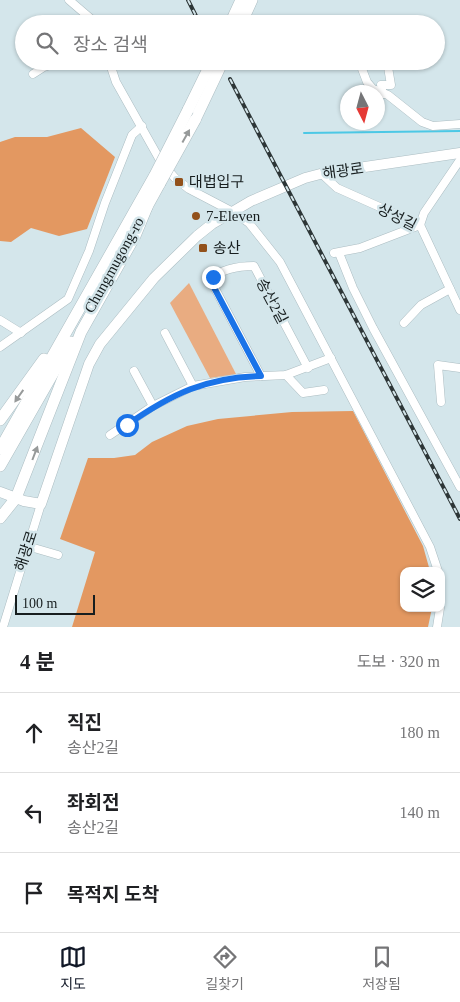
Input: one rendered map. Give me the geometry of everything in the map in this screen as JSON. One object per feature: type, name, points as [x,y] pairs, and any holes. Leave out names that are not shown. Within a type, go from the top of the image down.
[{"type":"highway","points":[[234,15],[241,0]]},
{"type":"highway","points":[[245,15],[252,0]]},
{"type":"highway","name":"Chungmugong-ro","points":[[192,115],[209,70]]},
{"type":"highway","name":"Chungmugong-ro","points":[[0,449],[157,179],[218,70]]},
{"type":"highway","name":"Chungmugong-ro","points":[[0,466],[147,206],[157,179]]},
{"type":"highway","points":[[0,518],[16,498],[82,332],[135,236],[147,206]]},
{"type":"highway","points":[[0,420],[23,390],[95,283]]},
{"type":"main road","name":"해광로","points":[[41,504],[81,381],[100,344],[169,262],[212,224],[270,191],[322,174],[460,153]]},
{"type":"main road","points":[[0,492],[41,504]]},
{"type":"street","points":[[69,0],[86,15]]},
{"type":"street","points":[[33,74],[39,70]]},
{"type":"street","name":"송산2길","points":[[111,70],[162,162],[175,178],[189,190],[233,212],[254,228],[280,262],[430,547],[437,567]]},
{"type":"street","points":[[363,70],[370,85]]},
{"type":"street","points":[[385,85],[391,85],[389,70]]},
{"type":"street","points":[[385,95],[429,126],[460,124]]},
{"type":"street","points":[[0,347],[68,299],[89,251],[105,203],[132,135],[142,126]]},
{"type":"street","points":[[460,160],[424,213],[420,225],[360,248],[337,253],[373,328],[460,487]]},
{"type":"street","name":"상성길","points":[[322,174],[337,188],[420,225],[460,310]]},
{"type":"street","name":"송산2길","points":[[261,376],[210,280],[217,274],[238,267],[254,266],[308,368]]},
{"type":"street","points":[[404,323],[421,305],[450,289]]},
{"type":"street","points":[[0,320],[21,332]]},
{"type":"street","points":[[165,333],[193,386]]},
{"type":"street","points":[[110,435],[153,406],[193,386],[226,379],[286,375],[332,358]]},
{"type":"street","points":[[441,402],[438,365],[460,368]]},
{"type":"street","points":[[134,371],[153,406]]},
{"type":"street","points":[[286,375],[303,393],[324,390]]},
{"type":"street","name":"해광로","points":[[4,627],[41,504]]},
{"type":"street","points":[[27,546],[58,555]]},
{"type":"street","points":[[437,627],[439,612]]},
{"type":"shaded area","points":[[81,128],[115,157],[87,229],[59,236],[31,228],[11,242],[0,241],[0,142],[15,137],[47,137]]},
{"type":"shaded area","points":[[189,283],[236,374],[210,378],[170,303]]},
{"type":"shaded area","points":[[353,411],[423,546],[429,567],[400,567],[400,612],[431,612],[428,627],[72,627],[95,552],[60,539],[88,458],[114,458],[135,455],[152,442],[187,426],[218,419],[292,412]]},
{"type":"waterway","points":[[304,133],[460,131]]},
{"type":"railway","points":[[188,0],[196,15]]},
{"type":"railway","points":[[230,79],[460,519]]},
{"type":"place","name":"대법입구","points":[[179,182]]},
{"type":"place","name":"7-Eleven","points":[[196,216]]},
{"type":"place","name":"송산","points":[[203,248]]},
{"type":"route","points":[[127,425],[153,406],[193,386],[226,379],[261,376],[210,280],[213,277]]}]
